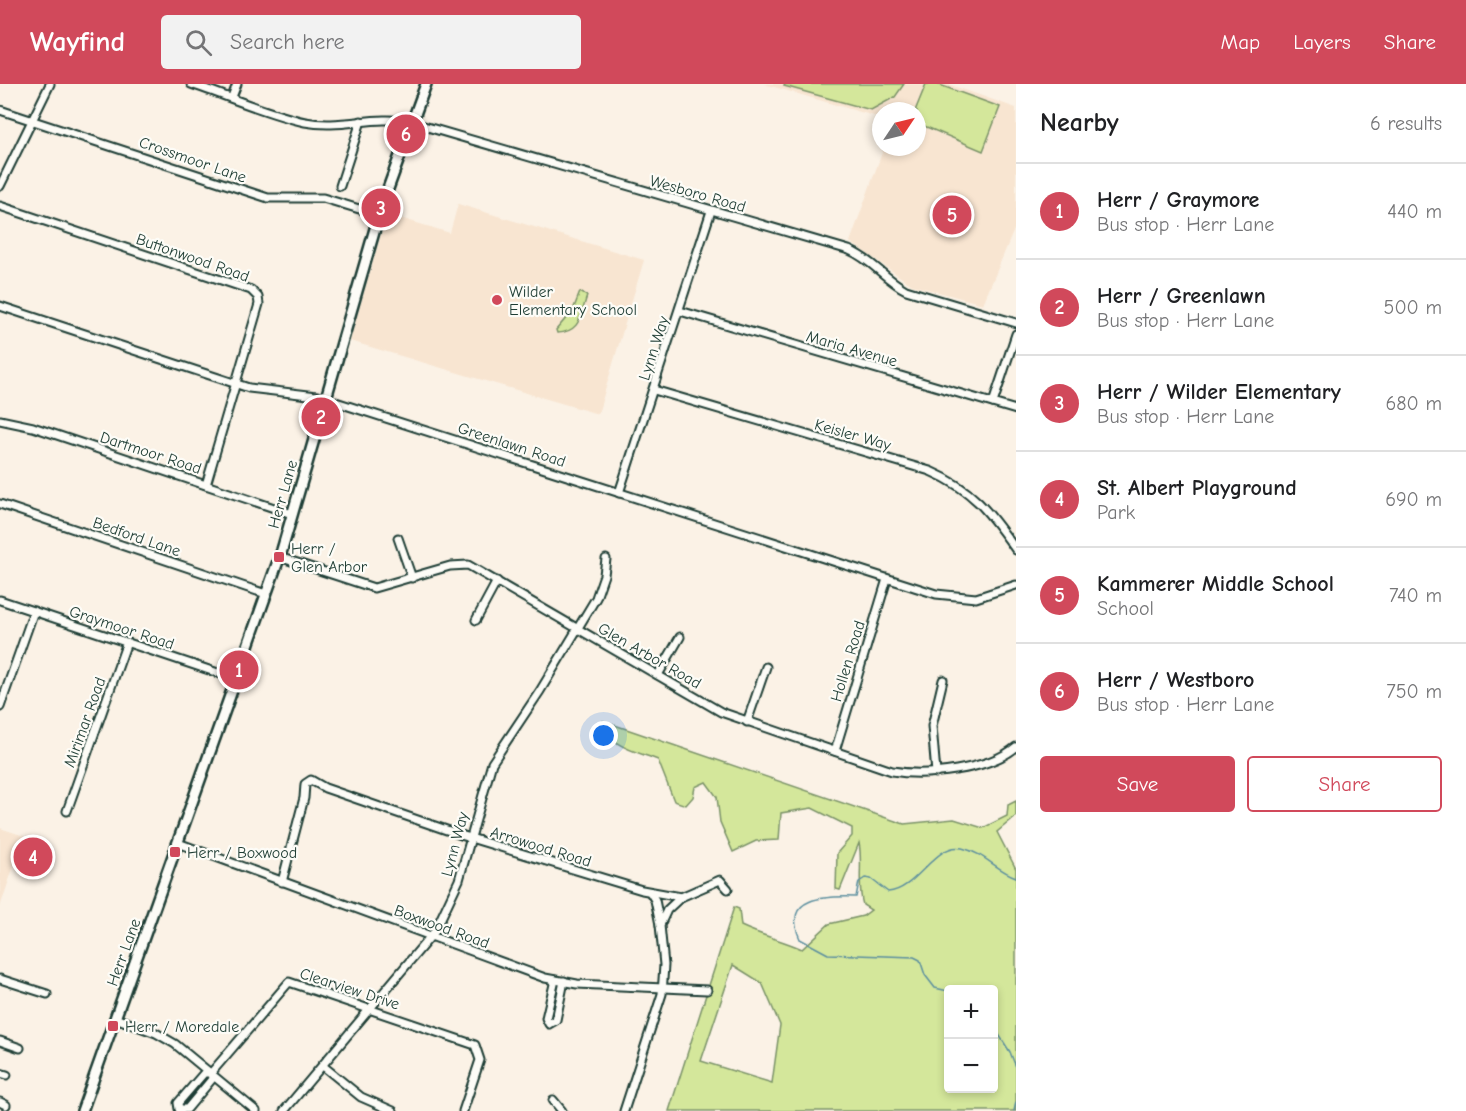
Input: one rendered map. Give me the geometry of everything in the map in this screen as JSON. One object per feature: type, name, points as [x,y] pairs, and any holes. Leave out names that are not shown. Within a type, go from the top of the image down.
[{"type":"main road","name":"Herr Lane","points":[[82,1111],[279,557],[379,215],[410,122],[426,84]]},
{"type":"street","points":[[0,186],[50,84]]},
{"type":"street","name":"Wesboro Road","points":[[191,84],[306,122],[333,123],[376,118],[410,122],[849,250],[867,260],[895,284],[906,290],[1016,323]]},
{"type":"street","points":[[232,97],[237,84]]},
{"type":"street","name":"Crossmoor Lane","points":[[0,110],[268,198],[323,198],[379,215]]},
{"type":"street","points":[[340,186],[361,120]]},
{"type":"street","name":"Buttonwood Road","points":[[0,206],[256,293],[259,304],[206,485]]},
{"type":"street","name":"Lynn Way","points":[[619,493],[711,211]]},
{"type":"street","name":"Greenlawn Road","points":[[0,306],[257,390],[304,393],[326,399],[936,594],[962,598],[991,595],[1016,585]]},
{"type":"street","name":"Maria Avenue","points":[[680,311],[1016,410]]},
{"type":"street","points":[[993,403],[1016,334]]},
{"type":"street","name":"Keisler Way","points":[[654,390],[930,471],[963,488],[978,499],[999,523],[1016,550]]},
{"type":"street","name":"Dartmoor Road","points":[[0,420],[24,424],[292,514]]},
{"type":"street","name":"Bedford Lane","points":[[0,504],[266,594]]},
{"type":"street","points":[[398,538],[411,578]]},
{"type":"street","name":"Glen Arbor Road","points":[[279,557],[370,588],[383,587],[459,564],[476,568],[721,712],[892,771],[936,773],[995,758],[1016,747]]},
{"type":"street","name":"Lynn Way","points":[[284,1111],[431,936],[452,898],[492,763],[537,696],[600,588],[606,559]]},
{"type":"street","name":"Hollen Road","points":[[835,751],[887,579]]},
{"type":"street","points":[[476,620],[497,580]]},
{"type":"street","name":"Graymoor Road","points":[[0,600],[236,679]]},
{"type":"street","points":[[0,707],[34,611]]},
{"type":"street","points":[[658,675],[680,637]]},
{"type":"street","name":"Mirimar Road","points":[[67,811],[127,642]]},
{"type":"street","points":[[747,722],[766,667]]},
{"type":"street","points":[[936,773],[932,726],[943,680]]},
{"type":"street","name":"Arrowood Road","points":[[282,882],[304,798],[305,784],[311,780],[325,788],[470,838],[650,892],[681,897]]},
{"type":"street","name":"Boxwood Road","points":[[178,843],[555,980],[707,990]]},
{"type":"street","points":[[660,924],[667,910],[681,897],[718,880],[722,881],[728,889]]},
{"type":"street","points":[[624,1111],[663,988],[660,924],[655,900],[650,892]]},
{"type":"street","points":[[0,979],[47,994]]},
{"type":"street","points":[[555,980],[546,1018],[549,1024],[556,1020],[564,981]]},
{"type":"street","name":"Clearview Drive","points":[[211,1073],[289,982],[471,1042],[479,1050],[480,1064],[463,1111]]},
{"type":"street","points":[[116,1018],[168,1039],[256,1111]]},
{"type":"street","points":[[0,1041],[20,1048]]},
{"type":"street","points":[[323,1066],[361,1097],[393,1111]]},
{"type":"street","points":[[204,1073],[211,1073],[212,1079],[187,1109],[179,1109],[178,1103],[204,1073]]},
{"type":"street","points":[[553,1100],[561,1111]]},
{"type":"shaded area","points":[[764,84],[948,84],[1016,108],[1016,225],[983,304],[912,285],[850,242],[881,156],[926,156],[926,102],[872,102],[872,115]]},
{"type":"shaded area","name":"Wilder Elementary School","points":[[458,204],[644,260],[598,414],[350,341],[387,214],[450,233]]},
{"type":"shaded area","points":[[0,828],[24,836],[0,907]]},
{"type":"green space","points":[[785,84],[904,84],[895,97],[886,102],[872,102],[871,110],[784,86]]},
{"type":"green space","points":[[926,84],[937,84],[1000,107],[983,151],[926,127],[926,102],[919,102]]},
{"type":"green space","points":[[580,292],[587,296],[578,322],[571,330],[557,333],[556,330],[573,310]]},
{"type":"green space","points":[[603,721],[904,824],[954,819],[983,828],[1007,816],[1008,805],[1016,801],[1016,816],[997,832],[1016,869],[1016,1111],[669,1111],[734,907],[739,909],[741,926],[802,949],[829,924],[863,916],[871,910],[863,905],[861,897],[859,843],[840,890],[836,889],[837,853],[852,836],[852,828],[812,808],[781,813],[779,840],[756,841],[733,852],[720,822],[717,797],[706,782],[695,787],[693,797],[686,805],[674,801],[658,760],[632,751],[610,737]],"holes":[[[733,965],[762,983],[780,1025],[772,1083],[701,1061]]]},
{"type":"green space","points":[[41,845],[34,868],[24,864],[30,850]]},
{"type":"waterway","points":[[944,990],[935,988],[925,975],[920,960],[914,957],[828,954],[800,939],[796,925],[797,914],[801,907],[820,899],[856,897],[859,882],[865,878],[871,879],[888,892],[898,889],[917,876],[943,852],[952,848],[970,850],[1016,877]]},
{"type":"waterway","points":[[998,1033],[1016,1067]]},
{"type":"waterway","points":[[1014,1111],[1016,1102]]},
{"type":"place","name":"Herr / Westboro","points":[[406,134]]},
{"type":"place","name":"Herr / Wilder Elementary","points":[[381,208]]},
{"type":"place","name":"Kammerer Middle School","points":[[952,215]]},
{"type":"place","name":"Wilder Elementary School","points":[[497,300]]},
{"type":"place","name":"Herr / Greenlawn","points":[[321,417]]},
{"type":"place","name":"Herr / Glen Arbor","points":[[279,557]]},
{"type":"place","name":"Herr / Graymore","points":[[239,670]]},
{"type":"place","name":"Herr / Boxwood","points":[[175,852]]},
{"type":"place","name":"St. Albert Playground","points":[[33,857]]},
{"type":"place","name":"Herr / Moredale","points":[[113,1026]]}]
